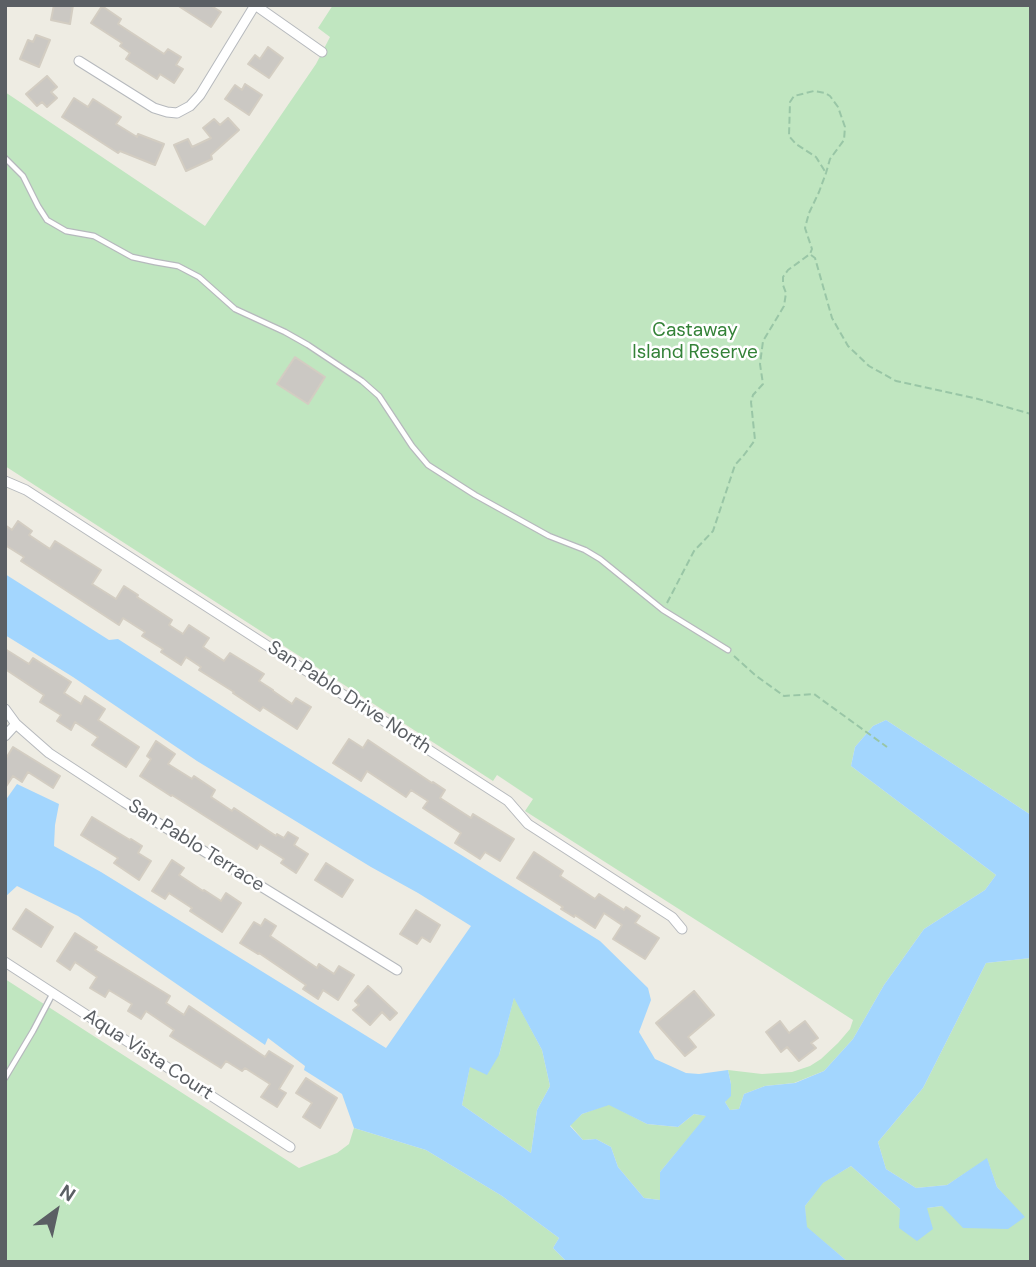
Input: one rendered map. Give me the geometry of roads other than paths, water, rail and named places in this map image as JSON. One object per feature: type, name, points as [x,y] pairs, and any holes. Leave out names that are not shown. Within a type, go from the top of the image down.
[{"type":"street","points":[[79,61],[154,108],[177,113],[190,106],[200,95],[255,5],[322,52]]},
{"type":"street","name":"San Pablo Drive North","points":[[5,481],[26,490],[508,801],[528,824],[672,917],[682,929]]},
{"type":"street","name":"San Pablo Terrace","points":[[5,709],[16,724],[48,752],[124,802],[397,970]]},
{"type":"street","points":[[5,736],[16,724]]},
{"type":"street","name":"Aqua Vista Court","points":[[5,962],[290,1147]]},
{"type":"lane","points":[[5,158],[23,176],[47,220],[66,231],[94,236],[132,257],[178,266],[199,277],[235,309],[308,345],[362,381],[379,396],[428,465],[549,537],[585,550],[600,559],[663,610],[728,650]]},
{"type":"lane","points":[[5,1077],[40,1020],[53,993]]},
{"type":"water","points":[[5,574],[109,640],[118,639],[600,941],[648,988],[651,1000],[639,1032],[655,1059],[686,1073],[728,1070],[731,1096],[725,1102],[730,1110],[739,1109],[744,1094],[765,1086],[795,1083],[824,1071],[853,1039],[884,985],[924,929],[985,890],[996,875],[851,766],[855,747],[873,726],[886,720],[1031,815],[1031,958],[986,963],[923,1088],[878,1142],[886,1169],[916,1188],[947,1185],[987,1158],[997,1187],[1025,1217],[1008,1229],[963,1228],[942,1206],[927,1208],[933,1229],[917,1241],[899,1228],[900,1209],[851,1166],[823,1183],[805,1206],[807,1227],[848,1262],[567,1262],[553,1248],[559,1238],[502,1196],[426,1150],[354,1128],[342,1094],[304,1070],[305,1066],[268,1038],[265,1045],[78,916],[17,886],[5,897],[5,801],[17,784],[59,804],[54,846],[101,872],[386,1048],[471,926],[197,761],[73,677],[5,635]],"holes":[[[514,998],[542,1050],[550,1086],[537,1110],[531,1153],[462,1105],[470,1067],[487,1075],[499,1055]],[[609,1105],[647,1124],[678,1127],[694,1114],[706,1116],[660,1172],[660,1200],[644,1198],[618,1167],[611,1147],[596,1139],[583,1140],[570,1126],[582,1114]]]},
{"type":"park label","name":"Castaway Island Reserve","points":[[695,342]]}]
